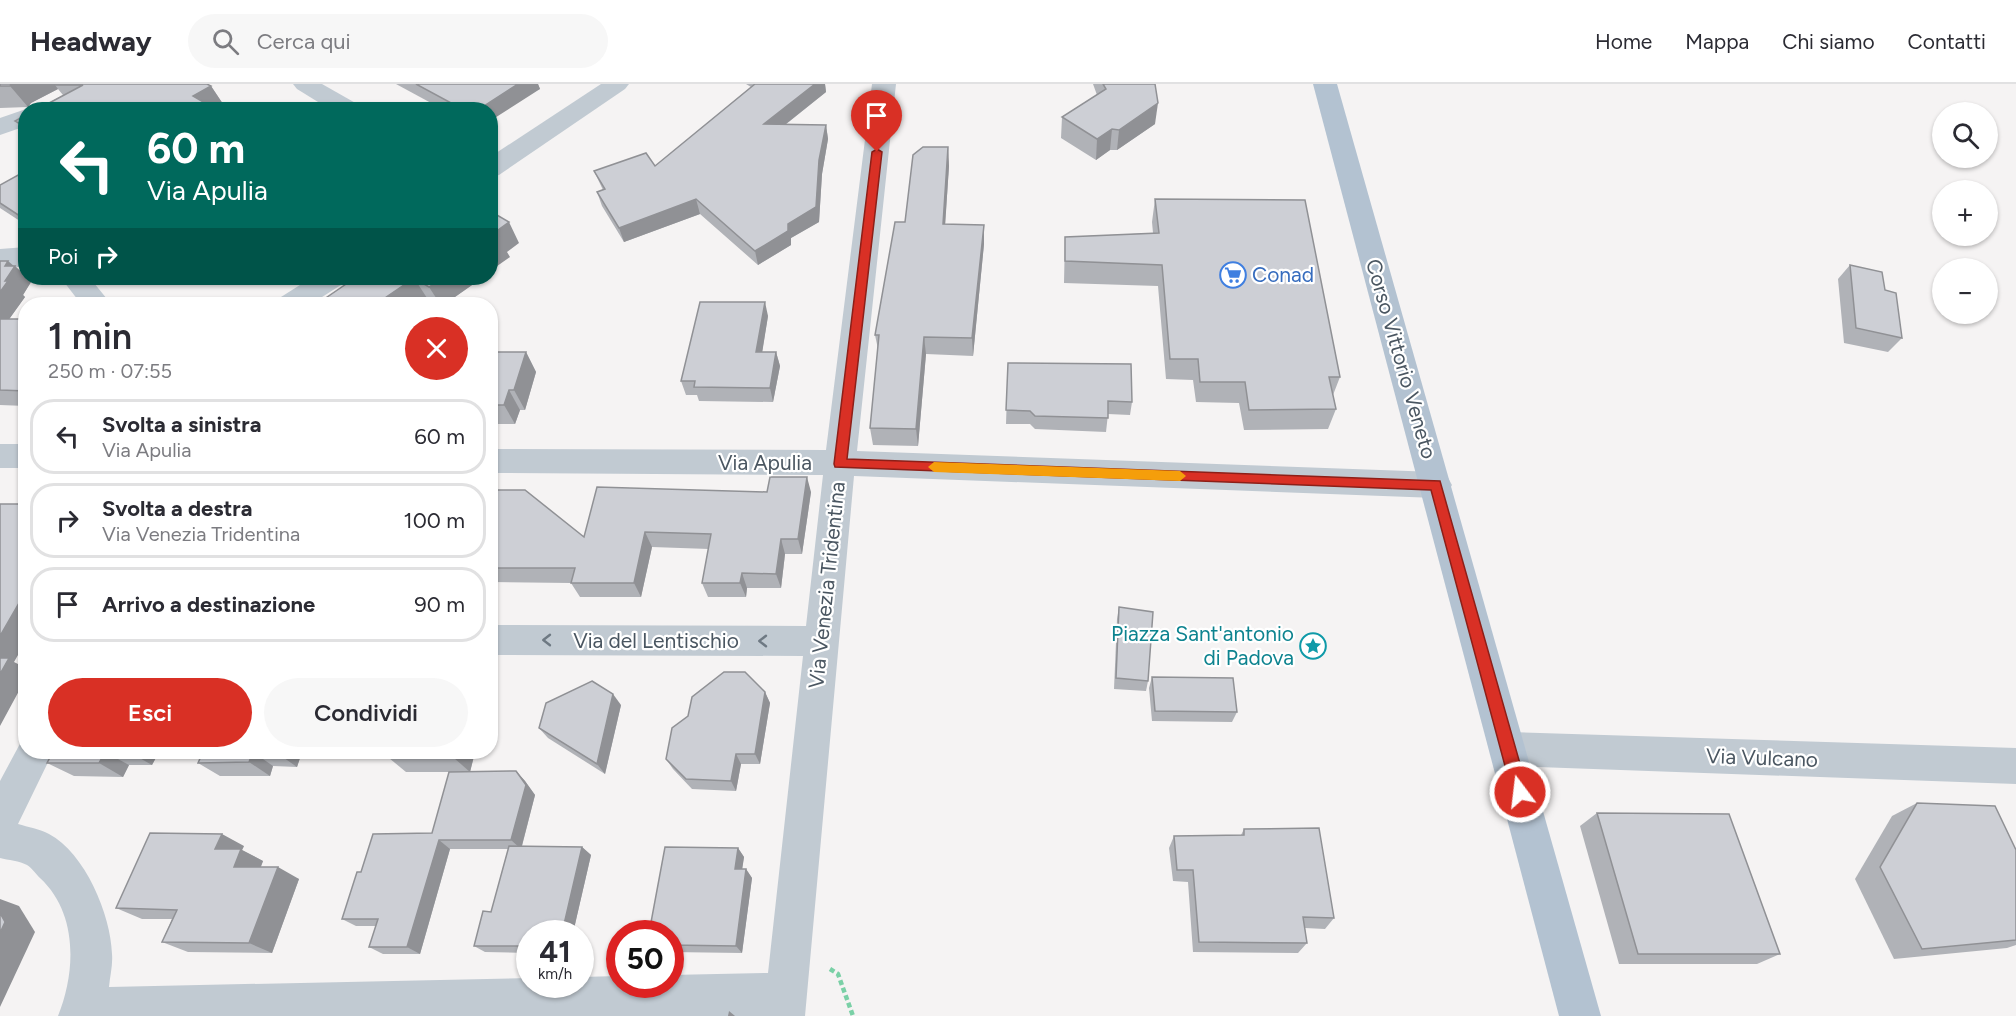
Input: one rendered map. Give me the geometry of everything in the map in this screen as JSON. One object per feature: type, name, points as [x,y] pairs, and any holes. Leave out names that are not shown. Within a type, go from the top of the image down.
[{"type":"main road","name":"Corso Vittorio Veneto","points":[[1325,84],[1580,1016]]},
{"type":"street","points":[[305,84],[336,102]]},
{"type":"street","points":[[498,164],[617,84]]},
{"type":"street","name":"Via Venezia Tridentina","points":[[784,1004],[840,464],[884,84]]},
{"type":"street","points":[[0,128],[18,120]]},
{"type":"street","points":[[0,259],[18,257]]},
{"type":"street","points":[[81,285],[91,297]]},
{"type":"street","points":[[302,297],[320,285]]},
{"type":"street","points":[[0,456],[18,456]]},
{"type":"street","name":"Via Apulia","points":[[498,461],[840,464],[1436,485]]},
{"type":"street","name":"Via del Lentischio","points":[[498,640],[822,641]]},
{"type":"street","name":"Via Vulcano","points":[[1508,749],[2016,767]]},
{"type":"street","points":[[0,820],[31,759]]},
{"type":"street","points":[[0,839],[37,848],[62,871],[84,910],[92,954],[82,1012],[784,1004]]},
{"type":"building","points":[[207,84],[211,86],[193,96],[203,102],[51,102],[83,85],[55,85]]},
{"type":"building","points":[[416,84],[518,84],[490,102],[449,102]]},
{"type":"building","points":[[755,84],[815,84],[764,124],[826,125],[819,160],[816,207],[788,224],[788,231],[755,251],[696,199],[619,228],[597,192],[605,189],[594,171],[646,153],[655,166]]},
{"type":"building","points":[[1103,84],[1155,84],[1158,103],[1119,130],[1112,129],[1097,139],[1062,117],[1106,89]]},
{"type":"building","points":[[923,147],[948,147],[943,224],[984,225],[972,338],[924,337],[916,429],[870,428],[879,335],[875,335],[895,222],[905,222],[913,155]]},
{"type":"building","points":[[18,175],[18,215],[0,203],[0,185]]},
{"type":"building","points":[[1155,199],[1305,200],[1340,377],[1329,377],[1336,409],[1249,410],[1245,382],[1200,382],[1198,359],[1170,359],[1162,265],[1065,261],[1065,237],[1159,233]]},
{"type":"building","points":[[498,216],[509,222],[498,230]]},
{"type":"building","points":[[0,261],[8,261],[5,266],[15,266],[0,292]]},
{"type":"building","points":[[1850,265],[1882,272],[1885,290],[1896,293],[1902,338],[1856,328]]},
{"type":"building","points":[[345,285],[404,285],[386,297],[327,297]]},
{"type":"building","points":[[700,302],[765,302],[756,352],[776,352],[770,388],[694,387],[695,381],[681,381]]},
{"type":"building","points":[[0,319],[18,319],[18,391],[0,390]]},
{"type":"building","points":[[498,352],[526,352],[514,390],[509,390],[504,405],[498,405]]},
{"type":"building","points":[[1008,363],[1131,364],[1132,402],[1108,401],[1108,418],[1035,416],[1030,411],[1006,410]]},
{"type":"building","points":[[770,477],[807,477],[798,539],[781,539],[776,574],[742,573],[740,583],[702,583],[711,534],[645,532],[634,583],[571,583],[575,568],[498,568],[498,490],[525,490],[584,537],[597,487],[767,492]]},
{"type":"building","points":[[0,504],[18,504],[18,605],[0,636]]},
{"type":"building","points":[[1119,607],[1153,612],[1148,681],[1116,678]]},
{"type":"building","points":[[0,658],[9,658],[0,674]]},
{"type":"building","points":[[724,672],[745,672],[765,692],[755,754],[736,754],[731,781],[686,779],[666,759],[672,728],[688,716],[692,697]]},
{"type":"building","points":[[1152,677],[1233,678],[1237,712],[1155,711]]},
{"type":"building","points":[[592,681],[613,694],[597,764],[539,728],[546,703]]},
{"type":"building","points":[[49,759],[101,759],[99,763],[47,763]]},
{"type":"building","points":[[200,759],[250,759],[249,762],[198,763]]},
{"type":"building","points":[[516,771],[526,785],[511,840],[439,840],[407,947],[369,947],[378,919],[342,919],[357,872],[361,872],[373,834],[432,833],[449,772]]},
{"type":"building","points":[[1917,803],[1995,806],[2016,850],[2016,940],[1922,949],[1880,867]]},
{"type":"building","points":[[1597,813],[1729,814],[1780,954],[1638,954]]},
{"type":"building","points":[[1319,828],[1334,918],[1303,917],[1307,943],[1199,942],[1193,870],[1177,870],[1174,836],[1244,835],[1244,829]]},
{"type":"building","points":[[150,833],[222,834],[215,849],[241,849],[234,867],[278,867],[249,943],[162,942],[177,910],[116,908]]},
{"type":"building","points":[[509,846],[582,847],[565,920],[516,920],[516,946],[474,946],[483,911],[491,912]]},
{"type":"building","points":[[665,847],[738,848],[735,869],[746,869],[736,946],[684,945],[684,920],[651,920]]},
{"type":"building","points":[[0,913],[5,922],[0,933]]},
{"type":"slow traffic","points":[[934,467],[1180,476]]},
{"type":"place","name":"Conad","points":[[1233,275]]},
{"type":"place","name":"Piazza Sant'antonio di Padova","points":[[1313,646]]},
{"type":"route","points":[[877,152],[840,464],[1436,485],[1520,792]]}]
